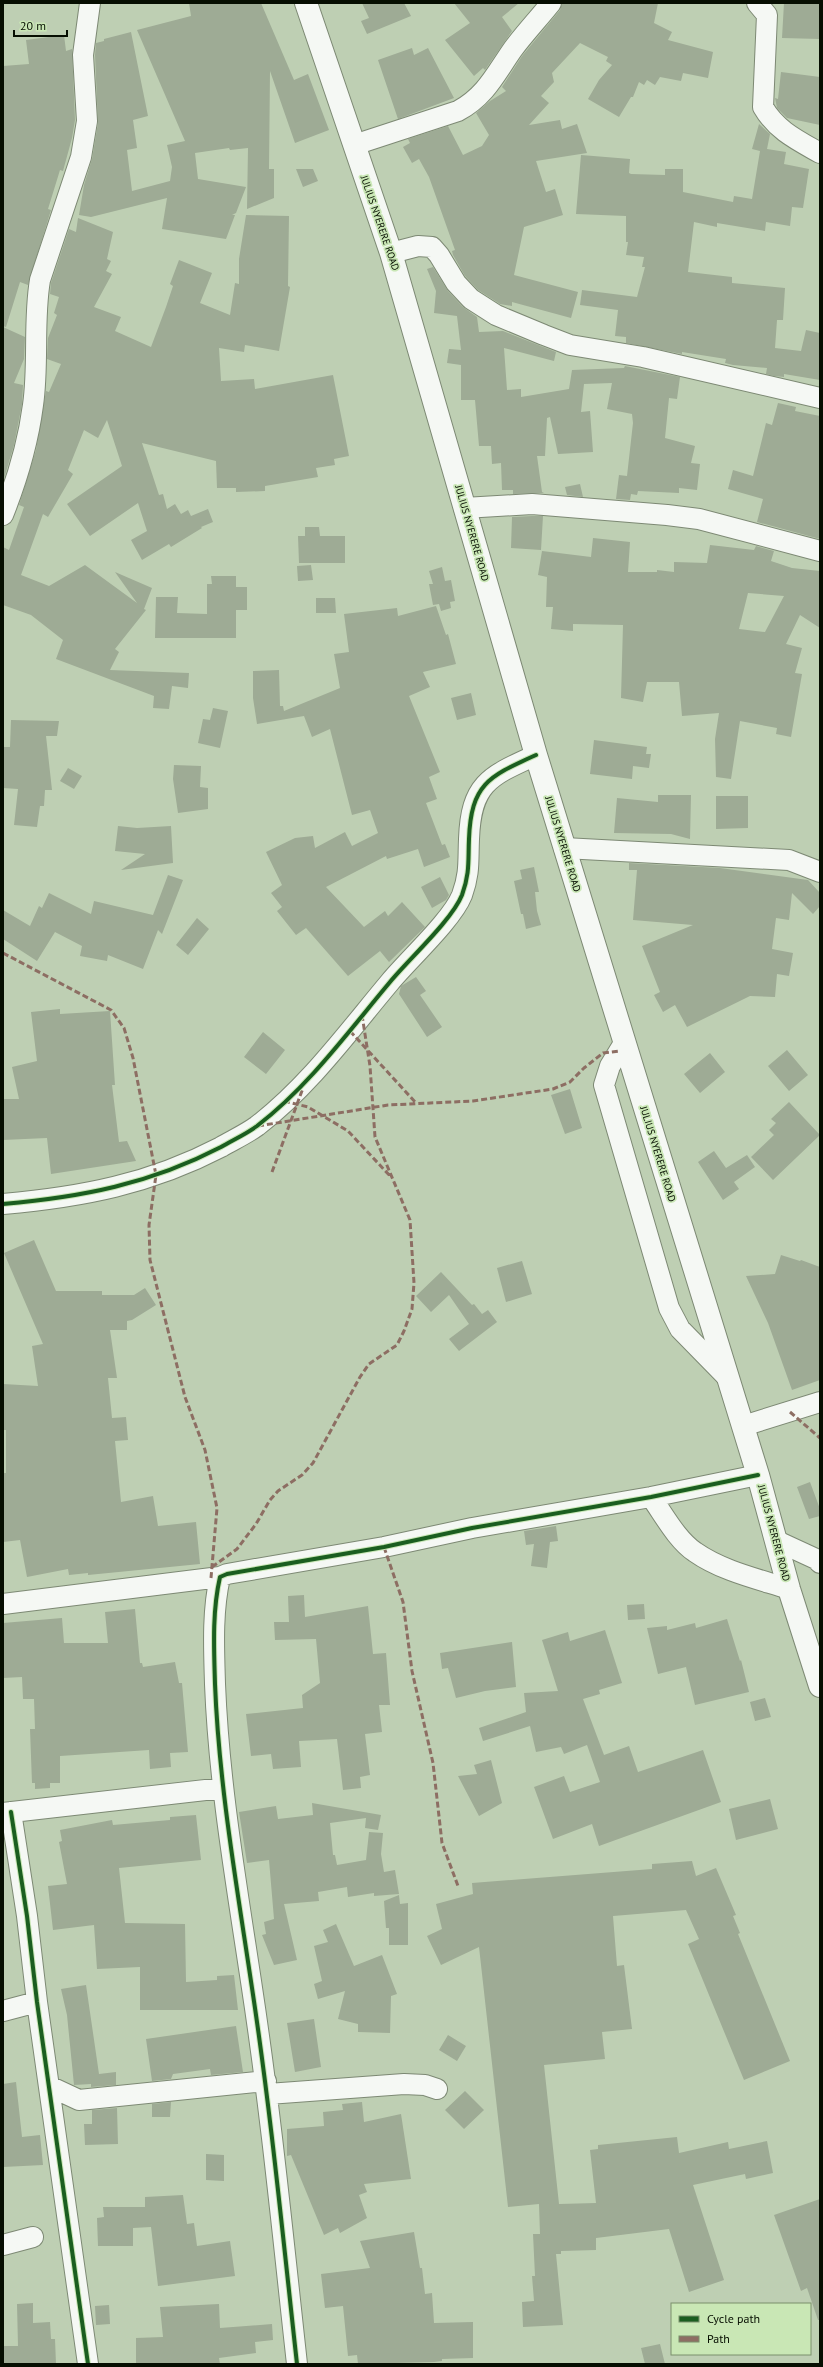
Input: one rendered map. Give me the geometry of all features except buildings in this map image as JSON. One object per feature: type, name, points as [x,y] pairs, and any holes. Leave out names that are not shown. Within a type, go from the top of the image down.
[{"type":"highway","name":"JULIUS NYERERE ROAD","points":[[306,3],[391,252],[536,755],[725,1375],[758,1475],[789,1588],[820,1686]]},
{"type":"street","points":[[3,515],[22,459],[33,406],[37,328],[36,301],[40,280],[81,157],[87,121],[84,55],[90,3]]},
{"type":"street","points":[[354,145],[458,111],[469,105],[486,90],[513,48],[551,3]]},
{"type":"street","points":[[757,3],[767,15],[763,107],[770,120],[781,130],[820,153]]},
{"type":"street","points":[[391,252],[418,246],[432,247],[439,255],[456,283],[471,299],[496,315],[570,345],[643,358],[820,398]]},
{"type":"street","points":[[464,508],[532,504],[667,514],[699,519],[820,551]]},
{"type":"street","points":[[3,1204],[64,1199],[104,1190],[156,1175],[202,1157],[256,1127],[308,1079],[337,1049],[403,966],[452,912],[462,896],[470,867],[469,839],[472,814],[481,788],[497,773],[536,755]]},
{"type":"street","points":[[564,848],[789,860],[820,872]]},
{"type":"street","points":[[624,1043],[610,1066],[604,1086],[669,1308],[680,1329],[725,1375]]},
{"type":"street","points":[[743,1426],[820,1402]]},
{"type":"street","points":[[3,1604],[220,1577],[227,1574],[368,1550],[472,1528],[651,1498],[758,1475]]},
{"type":"street","points":[[651,1498],[694,1552],[725,1568],[789,1588]]},
{"type":"street","points":[[777,1541],[816,1559],[820,1563]]},
{"type":"street","points":[[220,1577],[216,1596],[214,1648],[216,1724],[223,1788],[267,2088],[297,2364]]},
{"type":"street","points":[[88,2364],[37,2002],[27,1916],[7,1812],[223,1788]]},
{"type":"street","points":[[3,2011],[37,2002]]},
{"type":"street","points":[[49,2086],[79,2100],[267,2088],[404,2084],[425,2085],[437,2089]]},
{"type":"street","points":[[3,2245],[33,2237]]},
{"type":"marked path","points":[[3,953],[111,1010],[124,1028],[133,1058],[156,1175],[149,1225],[150,1260],[185,1397],[205,1450],[217,1508],[211,1578]]},
{"type":"marked path","points":[[212,1567],[237,1549],[256,1524],[270,1500],[278,1491],[302,1475],[313,1463],[360,1377],[369,1364],[397,1345],[412,1309],[414,1283],[410,1220],[375,1137],[370,1066],[362,1015]]},
{"type":"marked path","points":[[350,1031],[416,1103]]},
{"type":"marked path","points":[[258,1126],[388,1105],[473,1101],[553,1089],[570,1082],[584,1068],[603,1053],[619,1051]]},
{"type":"marked path","points":[[272,1172],[303,1088]]},
{"type":"marked path","points":[[284,1101],[308,1107],[348,1131],[391,1177]]},
{"type":"marked path","points":[[790,1412],[820,1438]]},
{"type":"marked path","points":[[384,1547],[403,1602],[412,1671],[433,1763],[442,1843],[458,1886]]},
{"type":"cycle path","points":[[3,1204],[88,1193],[115,1187],[168,1171],[221,1147],[248,1132],[276,1110],[311,1076],[390,982],[449,916],[462,895],[466,880],[471,820],[474,805],[479,793],[495,776],[506,769],[536,755]]},
{"type":"cycle path","points":[[297,2364],[265,2082],[229,1836],[220,1760],[214,1644],[217,1590],[220,1577],[227,1574],[384,1547],[472,1528],[651,1497],[758,1475]]},
{"type":"cycle path","points":[[11,1812],[27,1916],[37,2002],[88,2364]]}]
